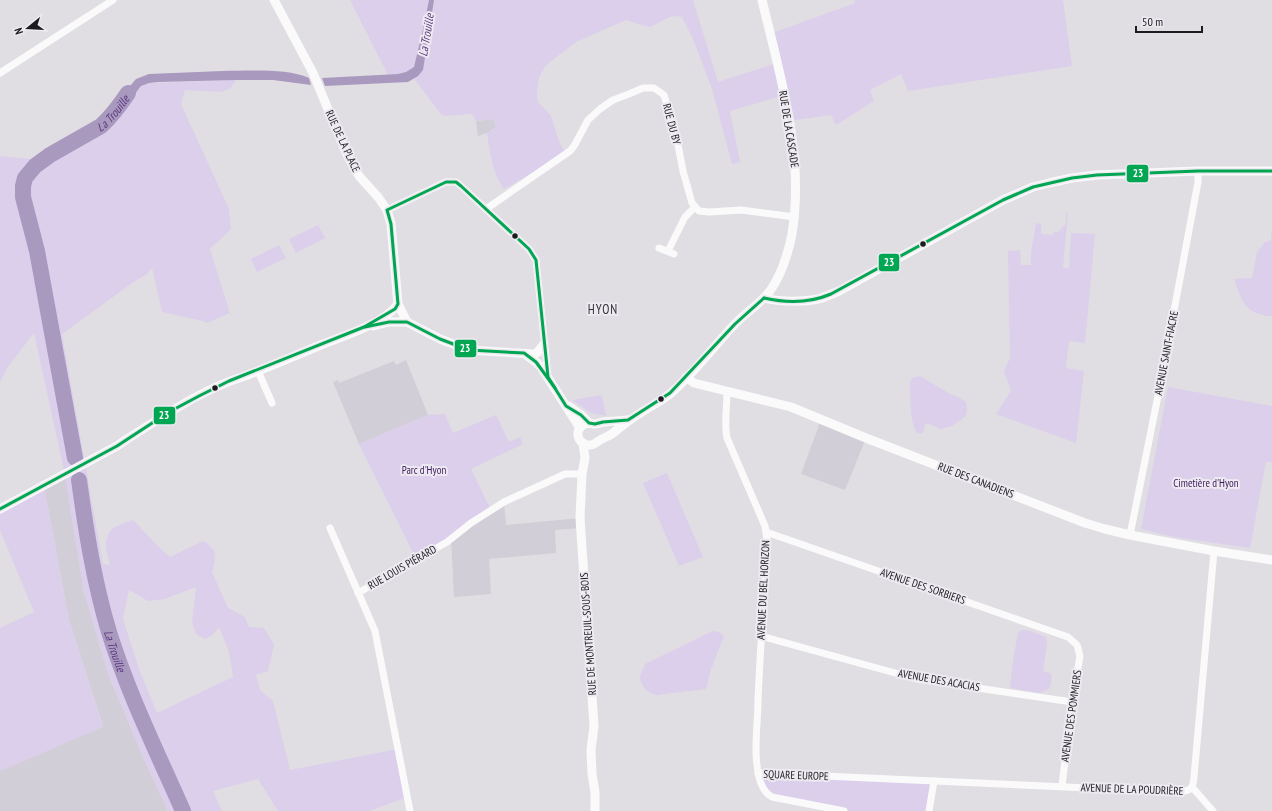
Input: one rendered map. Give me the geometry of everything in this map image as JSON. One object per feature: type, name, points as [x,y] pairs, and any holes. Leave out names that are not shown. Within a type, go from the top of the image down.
[{"type":"street","points":[[0,73],[112,0]]},
{"type":"street","name":"RUE DE LA PLACE","points":[[274,0],[313,73],[348,155],[359,176],[378,197],[387,210],[391,224],[398,304],[407,322]]},
{"type":"street","name":"RUE DE LA CASCADE","points":[[596,443],[610,435],[628,420],[670,393],[735,324],[764,298],[779,275],[788,253],[795,217],[796,180],[792,136],[762,0]]},
{"type":"street","name":"RUE DU BY","points":[[486,209],[566,152],[570,151],[588,120],[600,109],[613,100],[643,88],[654,88],[664,95],[677,140],[683,171],[692,203],[696,207]]},
{"type":"street","points":[[764,298],[802,300],[817,299],[830,295],[1003,200],[1042,185],[1072,178],[1097,175],[1198,171],[1272,171]]},
{"type":"street","name":"AVENUE SAINT-FIACRE","points":[[1130,535],[1160,386],[1198,182],[1198,171]]},
{"type":"street","points":[[387,210],[446,182],[456,182],[529,249],[536,260],[548,377]]},
{"type":"street","points":[[659,248],[671,253],[685,217],[696,207],[698,211],[709,212],[741,210],[795,217]]},
{"type":"street","points":[[0,509],[117,446],[200,395],[232,380],[364,328],[388,314],[395,309],[398,304]]},
{"type":"street","points":[[364,328],[389,322],[407,322],[440,339],[469,350],[528,354],[537,353],[544,344]]},
{"type":"street","points":[[528,354],[548,377],[580,428]]},
{"type":"street","points":[[258,371],[272,403]]},
{"type":"street","name":"RUE DES CANADIENS","points":[[686,377],[694,383],[791,407],[873,441],[1085,523],[1130,535],[1272,560]]},
{"type":"street","name":"AVENUE DU BEL HORIZON","points":[[727,392],[725,429],[727,438],[765,526],[766,532],[756,757],[758,773]]},
{"type":"street","points":[[566,406],[597,426],[600,433],[596,443],[585,458]]},
{"type":"street","points":[[585,458],[583,444],[578,436],[580,428],[583,425],[628,420]]},
{"type":"street","points":[[583,444],[588,445],[596,443]]},
{"type":"street","name":"RUE DE MONTREUIL-SOUS-BOIS","points":[[585,458],[582,474],[580,518],[594,726],[591,750],[592,774],[595,792],[595,811]]},
{"type":"street","name":"RUE LOUIS PIÉRARD","points":[[410,811],[375,631],[358,593],[446,542],[471,523],[504,502],[565,474],[582,474]]},
{"type":"street","points":[[330,528],[358,593]]},
{"type":"street","name":"AVENUE DES SORBIERS","points":[[766,532],[1068,637],[1077,645]]},
{"type":"street","name":"AVENUE DE LA POUDRIÈRE","points":[[934,781],[1178,792],[1184,792],[1192,787],[1214,551]]},
{"type":"street","name":"AVENUE DES ACACIAS","points":[[761,636],[917,679],[1072,702]]},
{"type":"street","name":"AVENUE DES POMMIERS","points":[[1062,786],[1072,702],[1080,656],[1077,645]]},
{"type":"street","name":"SQUARE EUROPE","points":[[844,811],[772,797],[764,791],[758,773],[934,781]]},
{"type":"street","points":[[929,811],[934,781]]},
{"type":"street","points":[[1192,787],[1213,811]]},
{"type":"shaded area","points":[[494,119],[496,128],[490,130],[490,132],[478,136],[476,121]]},
{"type":"shaded area","points":[[406,360],[428,415],[359,444],[333,382],[338,380],[339,383],[394,361],[396,365]]},
{"type":"shaded area","points":[[821,420],[866,438],[845,490],[801,474]]},
{"type":"shaded area","points":[[65,475],[84,592],[109,676],[146,764],[168,811],[0,811],[0,771],[103,726],[69,620],[44,486]]},
{"type":"shaded area","points":[[504,502],[506,525],[580,518],[581,528],[555,530],[556,553],[489,559],[491,594],[454,597],[451,538]]},
{"type":"green space","points":[[350,0],[429,0],[414,67],[399,74],[388,75]]},
{"type":"green space","points":[[432,0],[693,0],[718,82],[777,63],[770,34],[855,3],[854,0],[1063,0],[1072,66],[908,91],[901,74],[870,90],[874,101],[836,125],[831,115],[789,121],[784,95],[730,111],[740,162],[732,164],[712,89],[693,39],[682,17],[670,17],[650,27],[626,20],[576,42],[546,65],[539,77],[537,94],[538,102],[551,116],[560,144],[566,153],[504,189],[494,169],[487,133],[496,128],[494,119],[476,121],[472,114],[446,116],[441,114],[412,76]]},
{"type":"green space","points":[[236,80],[230,89],[221,92],[185,90],[181,104],[229,209],[231,229],[210,249],[230,313],[207,323],[162,312],[152,268],[146,275],[135,281],[62,334],[103,564],[110,565],[106,544],[108,535],[115,527],[133,520],[170,557],[201,542],[206,542],[214,551],[215,560],[212,572],[228,608],[245,617],[249,627],[264,628],[274,645],[268,671],[256,675],[260,690],[273,701],[290,770],[398,749],[408,797],[369,811],[278,811],[258,779],[213,791],[222,811],[168,811],[146,764],[109,676],[84,592],[65,475],[34,333],[7,368],[0,382],[0,156],[42,160],[101,126],[102,130],[119,115],[141,86],[149,83]],"holes":[[[196,587],[192,623],[196,634],[205,639],[213,635],[219,627],[229,652],[233,677],[157,713],[139,669],[123,619],[129,590],[148,601],[165,599]]]},
{"type":"green space","points":[[1066,213],[1068,213],[1063,268],[1069,268],[1071,233],[1095,234],[1085,343],[1069,341],[1066,368],[1084,371],[1076,443],[996,414],[1011,391],[1004,371],[1010,358],[1008,251],[1020,250],[1021,265],[1031,265],[1031,253],[1036,223],[1041,224],[1041,234],[1048,234],[1050,236],[1055,231],[1057,233],[1066,224]]},
{"type":"green space","points":[[318,225],[325,238],[296,253],[289,239]]},
{"type":"green space","points":[[1272,228],[1272,316],[1269,316],[1259,314],[1245,305],[1234,279],[1252,278],[1257,252],[1265,242],[1271,240]]},
{"type":"green space","points":[[279,245],[286,258],[257,272],[251,259]]},
{"type":"green space","points":[[920,376],[966,402],[966,416],[952,426],[941,429],[926,423],[922,434],[916,432],[911,415],[910,383],[912,378]]},
{"type":"green space","name":"Cimetière d'Hyon","points":[[1168,387],[1272,406],[1272,462],[1266,462],[1250,548],[1174,537],[1141,529]]},
{"type":"green space","points":[[602,395],[606,416],[591,413],[572,400]]},
{"type":"green space","name":"Parc d'Hyon","points":[[445,414],[453,433],[496,415],[509,442],[520,437],[523,444],[471,469],[491,510],[416,559],[359,444],[428,415]]},
{"type":"green space","points":[[667,473],[703,557],[679,566],[643,483]]},
{"type":"green space","points":[[44,486],[69,620],[103,727],[0,771],[0,628],[34,612],[0,530],[0,509]]},
{"type":"green space","points":[[1021,630],[1028,630],[1046,637],[1047,644],[1043,671],[1050,673],[1052,676],[1050,688],[1040,693],[1010,688],[1018,633]]},
{"type":"green space","points":[[713,631],[719,632],[724,636],[710,672],[706,689],[656,695],[645,688],[641,683],[640,676],[645,664]]},
{"type":"green space","points":[[767,773],[934,781],[929,811],[842,811],[777,798],[760,781]]},
{"type":"water","points":[[429,0],[434,0],[423,70],[418,76],[408,82],[325,86],[322,78],[398,74],[406,72],[414,67]]},
{"type":"water","points":[[222,71],[278,71],[309,78],[311,85],[273,80],[158,82],[141,86],[119,115],[113,106],[136,79],[149,74]]},
{"type":"waterway","name":"La Trouille","points":[[75,458],[37,251],[23,197],[23,186],[25,178],[35,166],[50,155],[101,126],[116,110],[128,93]]},
{"type":"waterway","name":"La Trouille","points":[[79,480],[91,556],[109,632],[134,700],[183,811]]},
{"type":"transit line","name":"23","points":[[764,298],[781,301],[806,301],[831,294],[1003,200],[1033,187],[1072,178],[1097,175],[1198,171],[1272,171]]},
{"type":"transit line","name":"23","points":[[0,509],[117,446],[169,412],[199,396],[229,381],[364,327],[395,309],[398,304],[391,224],[387,210],[446,182],[456,182],[461,186],[529,249],[536,260],[548,377],[566,406],[581,415],[589,423],[595,424],[628,420],[670,393],[735,324],[764,298]]},
{"type":"transit line","name":"23","points":[[365,327],[389,322],[407,322],[440,339],[469,350],[524,353],[536,362],[555,388]]},
{"type":"district","name":"HYON","points":[[603,309]]}]
